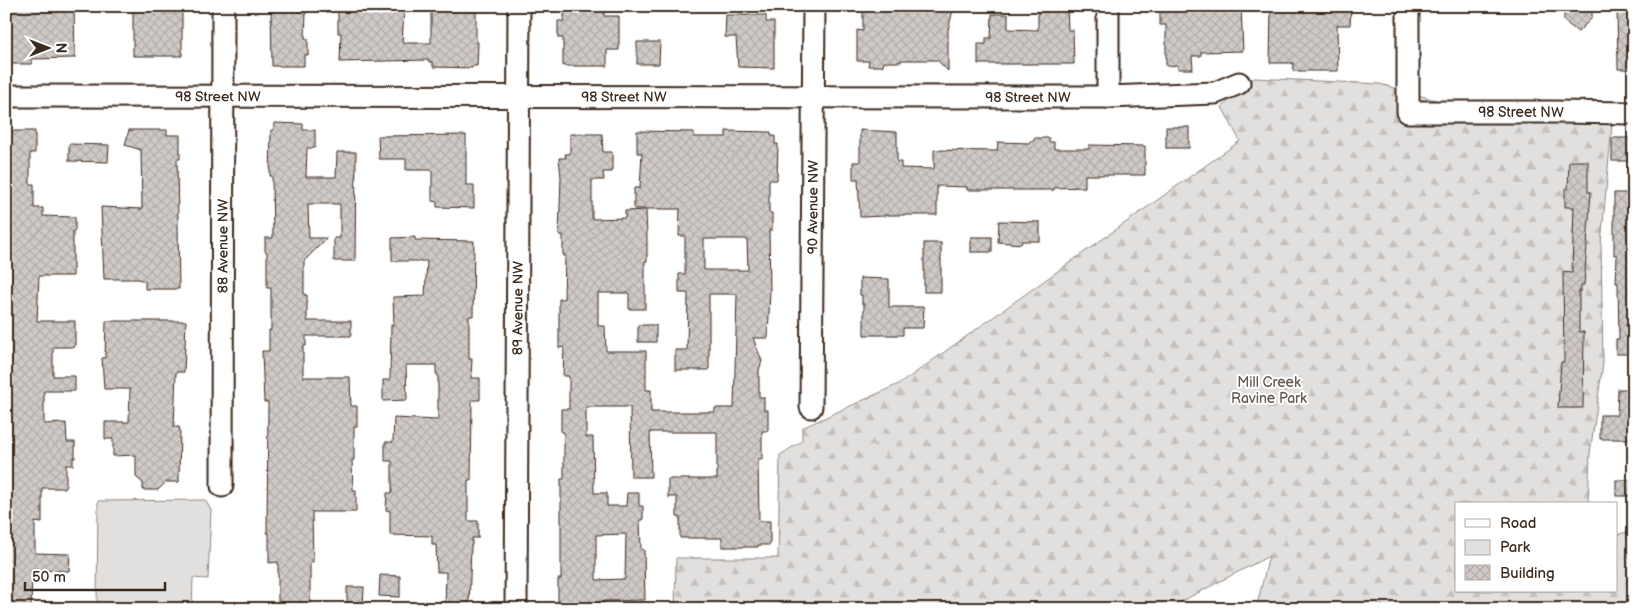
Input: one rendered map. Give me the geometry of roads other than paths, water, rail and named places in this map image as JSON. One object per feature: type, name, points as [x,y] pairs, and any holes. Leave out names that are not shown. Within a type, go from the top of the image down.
[{"type":"street","name":"88 Avenue NW","points":[[222,486],[223,6]]},
{"type":"street","name":"89 Avenue NW","points":[[516,609],[519,6]]},
{"type":"street","name":"90 Avenue NW","points":[[812,407],[814,6]]},
{"type":"street","points":[[1108,6],[1108,97]]},
{"type":"street","name":"98 Street NW","points":[[1408,6],[1408,112],[1634,113]]},
{"type":"street","name":"98 Street NW","points":[[6,96],[1108,97],[1215,93],[1239,83]]},
{"type":"park label","name":"Mill Creek Ravine Park","points":[[1269,390]]}]
